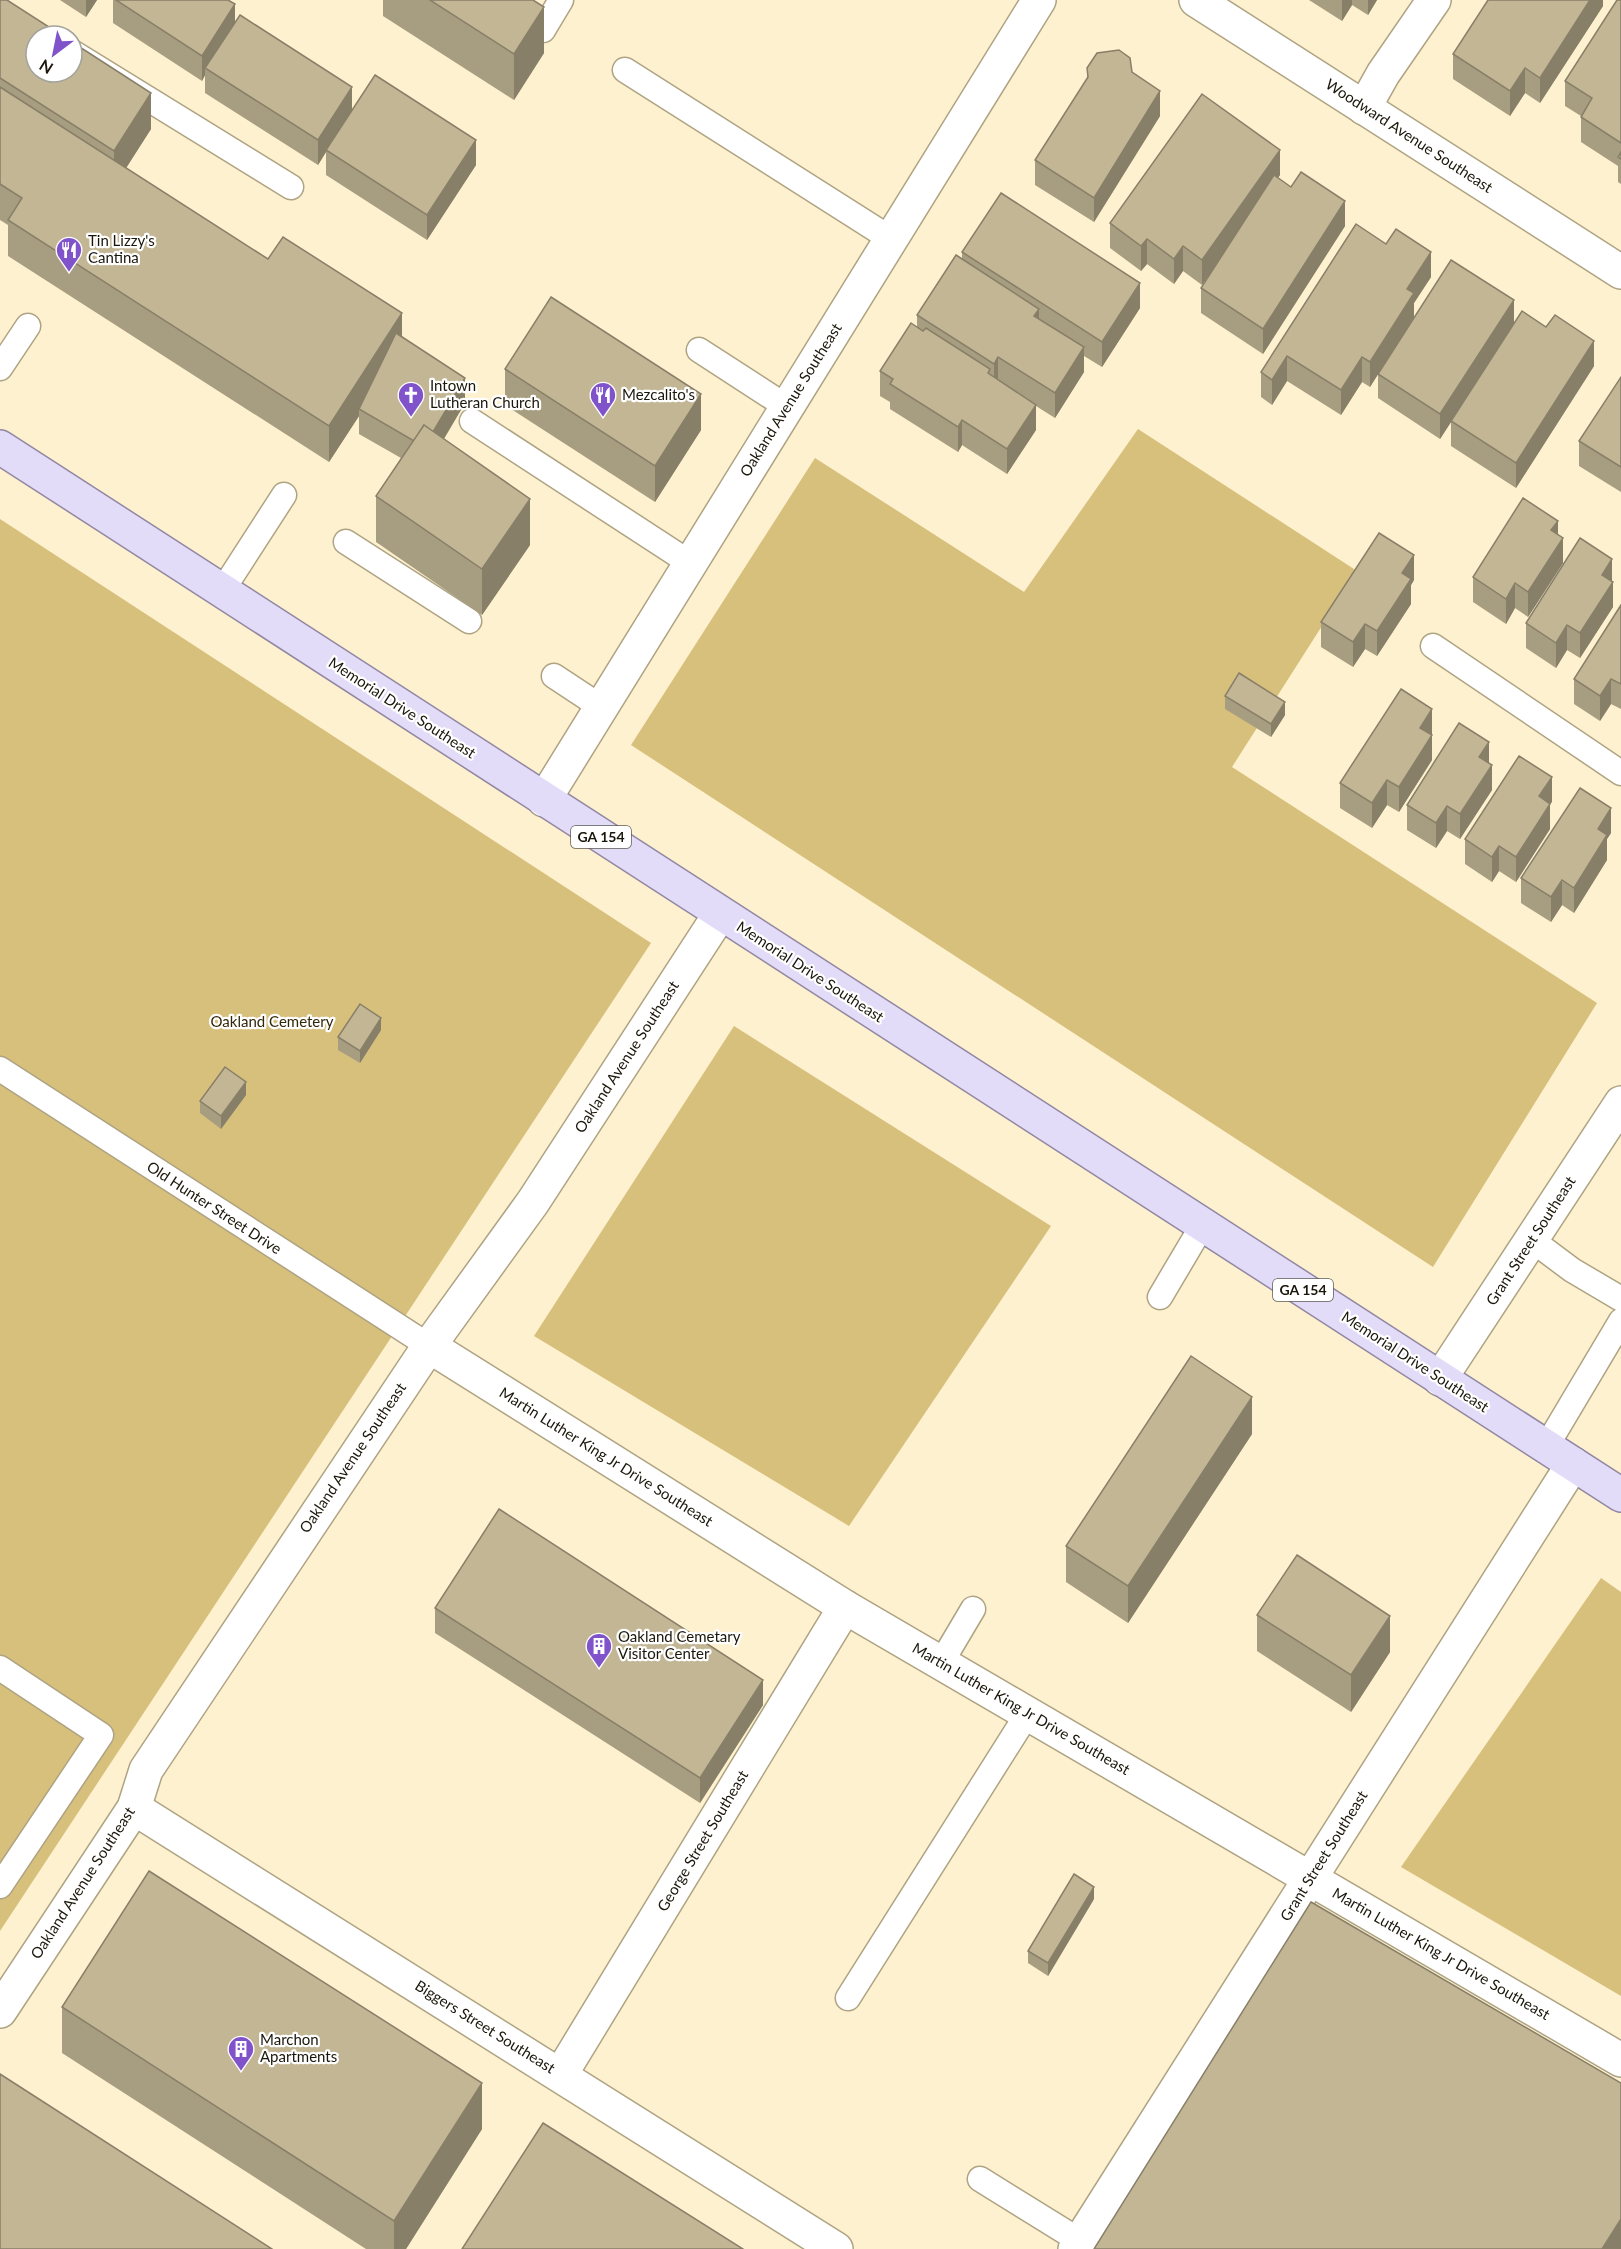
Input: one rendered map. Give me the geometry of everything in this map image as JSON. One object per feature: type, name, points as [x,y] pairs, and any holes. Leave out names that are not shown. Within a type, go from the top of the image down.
[{"type":"main road","name":"Memorial Drive Southeast","points":[[0,447],[1621,1495]]},
{"type":"street","name":"Oakland Avenue Southeast","points":[[544,800],[1039,0]]},
{"type":"street","name":"Woodward Avenue Southeast","points":[[1196,0],[1621,272]]},
{"type":"street","points":[[1364,108],[1383,74],[1434,0]]},
{"type":"street","name":"Oakland Avenue Southeast","points":[[0,2011],[134,1808],[146,1770],[429,1346],[533,1202],[720,914]]},
{"type":"street","name":"Grant Street Southeast","points":[[1440,1379],[1621,1103]]},
{"type":"street","name":"Martin Luther King Jr Drive Southeast","points":[[429,1346],[845,1607],[1621,2060]]},
{"type":"street","name":"Grant Street Southeast","points":[[1078,2245],[1311,1878],[1559,1455]]},
{"type":"street","name":"George Street Southeast","points":[[561,2074],[845,1607]]},
{"type":"street","name":"Biggers Street Southeast","points":[[134,1808],[561,2074],[836,2249]]},
{"type":"lane","points":[[543,30],[561,0]]},
{"type":"lane","points":[[84,59],[291,187]]},
{"type":"lane","points":[[625,70],[891,239]]},
{"type":"lane","points":[[0,368],[28,326]]},
{"type":"lane","points":[[699,350],[787,406]]},
{"type":"lane","points":[[472,421],[690,563]]},
{"type":"lane","points":[[222,591],[284,495]]},
{"type":"lane","points":[[346,542],[469,621]]},
{"type":"lane","points":[[1432,646],[1621,773]]},
{"type":"lane","points":[[554,676],[601,707]]},
{"type":"lane","name":"Old Hunter Street Drive","points":[[0,1069],[429,1346]]},
{"type":"lane","points":[[1160,1297],[1202,1226]]},
{"type":"lane","points":[[1532,1240],[1572,1270],[1621,1299]]},
{"type":"lane","points":[[1559,1455],[1621,1321]]},
{"type":"lane","points":[[941,1663],[973,1609]]},
{"type":"lane","points":[[0,1668],[101,1735],[0,1886]]},
{"type":"lane","points":[[848,1998],[1028,1713]]},
{"type":"lane","points":[[980,2179],[1078,2245]]},
{"type":"green space","points":[[1138,429],[1357,571],[1232,767],[1597,1003],[1433,1267],[631,745],[815,458],[1024,592]]},
{"type":"green space","name":"Oakland Cemetery","points":[[0,519],[651,943],[0,1931]]},
{"type":"green space","points":[[734,1026],[1051,1226],[849,1526],[534,1336]]},
{"type":"green space","points":[[1601,1578],[1621,1592],[1621,1996],[1401,1867]]},
{"type":"building","points":[[0,0],[7,0],[44,24],[24,24],[24,84],[84,84],[84,50],[151,93],[114,151],[0,78]]},
{"type":"building","points":[[116,0],[228,0],[235,4],[202,56]]},
{"type":"building","points":[[430,0],[533,0],[544,7],[514,54]]},
{"type":"building","points":[[1488,0],[1590,0],[1540,78],[1525,68],[1510,91],[1453,54]]},
{"type":"building","points":[[1617,0],[1621,0],[1621,143],[1581,117],[1592,98],[1565,81]]},
{"type":"building","points":[[240,15],[352,87],[318,140],[205,68]]},
{"type":"building","points":[[1119,50],[1130,58],[1132,72],[1160,91],[1094,198],[1035,160],[1088,77],[1087,68],[1097,53]]},
{"type":"building","points":[[375,75],[476,140],[427,215],[326,150]]},
{"type":"building","points":[[0,87],[268,259],[283,237],[402,313],[329,426],[8,220],[22,198],[0,184]]},
{"type":"building","points":[[1202,94],[1280,150],[1202,260],[1183,246],[1174,259],[1147,239],[1141,246],[1110,223]]},
{"type":"building","points":[[1301,172],[1345,201],[1263,329],[1201,288],[1274,175],[1291,187]]},
{"type":"building","points":[[1001,193],[1140,283],[1102,342],[962,252]]},
{"type":"building","points":[[1356,224],[1386,244],[1396,229],[1431,252],[1407,289],[1414,293],[1370,362],[1362,357],[1341,390],[1287,356],[1272,380],[1261,372]]},
{"type":"building","points":[[956,255],[1039,309],[1034,316],[1084,347],[1055,393],[998,357],[994,364],[917,315]]},
{"type":"building","points":[[1451,260],[1514,300],[1440,414],[1378,374]]},
{"type":"building","points":[[551,297],[701,394],[655,466],[505,369]]},
{"type":"building","points":[[1522,311],[1546,327],[1555,315],[1594,341],[1516,463],[1451,421]]},
{"type":"building","points":[[911,323],[923,331],[926,328],[990,369],[988,373],[1036,405],[1007,449],[962,420],[958,427],[890,384],[893,379],[880,371]]},
{"type":"building","points":[[396,333],[465,378],[433,432],[424,425],[414,441],[359,409]]},
{"type":"building","points":[[1621,377],[1621,467],[1579,441]]},
{"type":"building","points":[[424,425],[530,499],[482,569],[376,496]]},
{"type":"building","points":[[1523,498],[1558,521],[1551,530],[1563,538],[1528,592],[1515,583],[1506,599],[1473,577]]},
{"type":"building","points":[[1379,533],[1414,555],[1402,573],[1411,579],[1377,631],[1365,624],[1353,642],[1321,622]]},
{"type":"building","points":[[1580,538],[1612,559],[1602,575],[1613,582],[1580,633],[1567,625],[1556,643],[1526,623]]},
{"type":"building","points":[[1621,605],[1621,684],[1611,679],[1600,696],[1574,679]]},
{"type":"building","points":[[1239,673],[1285,702],[1271,724],[1225,696]]},
{"type":"building","points":[[1401,689],[1432,709],[1420,728],[1432,735],[1399,787],[1387,780],[1372,803],[1340,783]]},
{"type":"building","points":[[1459,723],[1489,742],[1479,757],[1492,765],[1460,814],[1447,806],[1436,823],[1407,805]]},
{"type":"building","points":[[1519,756],[1552,777],[1539,796],[1550,804],[1516,857],[1499,846],[1492,857],[1465,839]]},
{"type":"building","points":[[1580,788],[1611,808],[1598,829],[1607,835],[1574,888],[1562,880],[1551,897],[1521,878]]},
{"type":"building","points":[[360,1004],[381,1018],[360,1051],[338,1037]]},
{"type":"building","points":[[225,1067],[246,1082],[221,1116],[200,1101]]},
{"type":"building","points":[[1191,1356],[1252,1397],[1128,1586],[1066,1546]]},
{"type":"building","name":"Oakland Cemetary Visitor Center","points":[[499,1509],[763,1680],[700,1778],[435,1608]]},
{"type":"building","points":[[1297,1555],[1390,1616],[1351,1675],[1257,1615]]},
{"type":"building","name":"Marchon Apartments","points":[[149,1871],[482,2083],[394,2221],[62,2007]]},
{"type":"building","points":[[1074,1874],[1094,1887],[1048,1963],[1028,1951]]},
{"type":"building","points":[[1311,1902],[1621,2083],[1621,2219],[1602,2249],[1094,2249]]},
{"type":"building","points":[[0,2074],[272,2249],[0,2249]]},
{"type":"building","points":[[543,2123],[743,2249],[462,2249]]},
{"type":"place","name":"Tin Lizzy's Cantina","points":[[69,273]]},
{"type":"place","name":"Intown Lutheran Church","points":[[411,418]]},
{"type":"place","name":"Mezcalito's","points":[[603,418]]},
{"type":"place","name":"Oakland Cemetary Visitor Center","points":[[599,1669]]},
{"type":"place","name":"Marchon Apartments","points":[[241,2072]]}]
